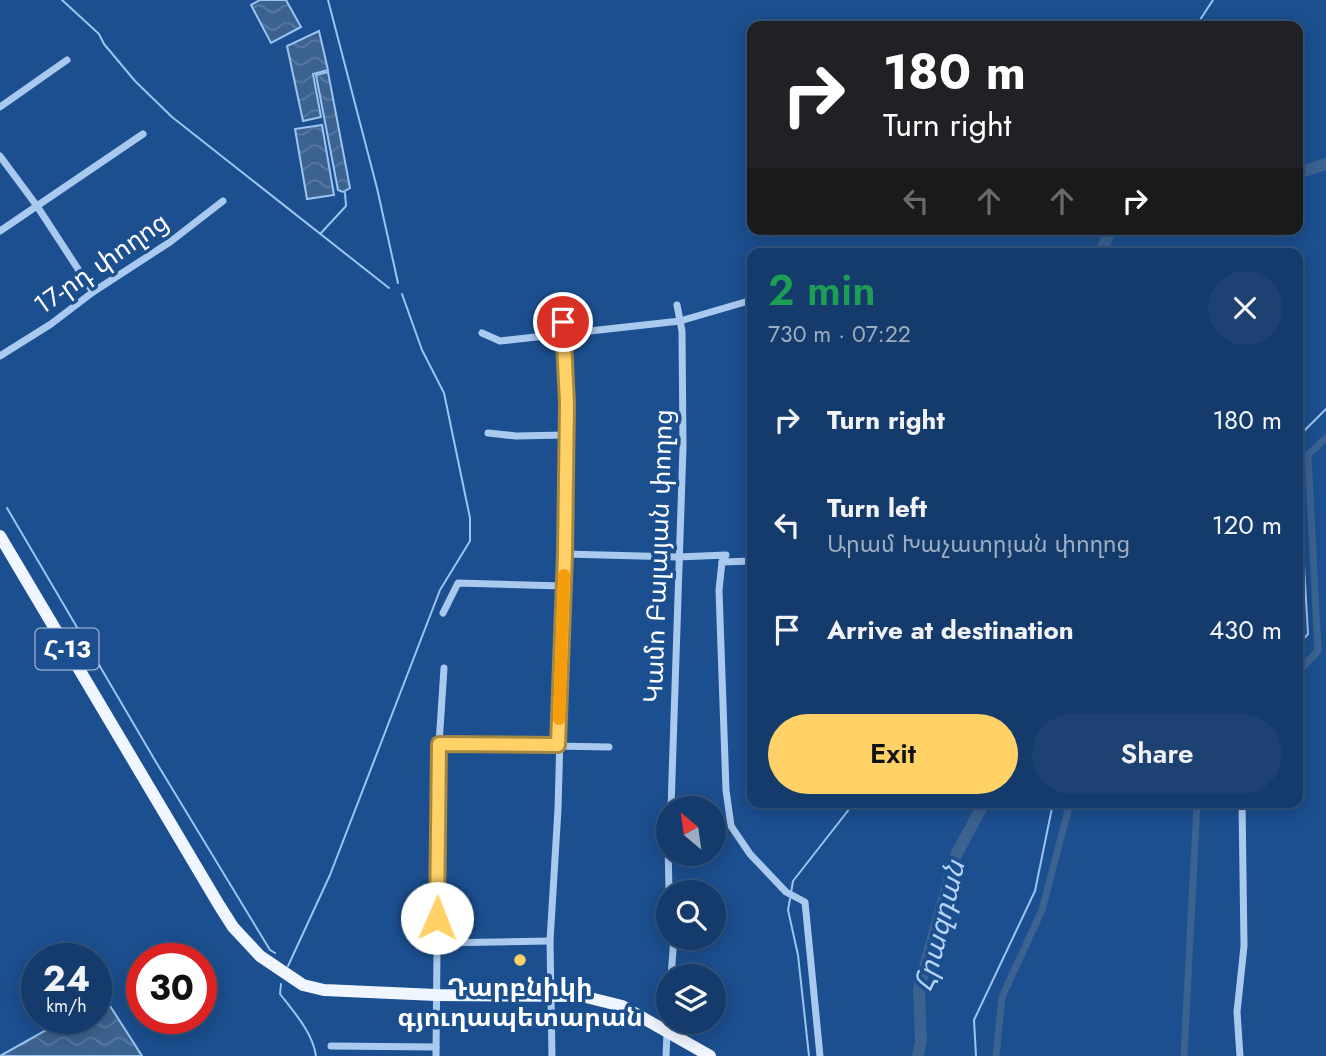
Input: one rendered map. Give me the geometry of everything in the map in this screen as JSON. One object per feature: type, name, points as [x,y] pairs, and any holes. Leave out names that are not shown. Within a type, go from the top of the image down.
[{"type":"main road","name":"Հ-13","points":[[0,536],[233,927],[260,956],[303,985],[324,990],[436,995],[582,996],[610,1003],[656,1025]]},
{"type":"main road","name":"Հ-13","points":[[674,1034],[710,1056]]},
{"type":"street","points":[[0,107],[66,61]]},
{"type":"street","points":[[0,231],[143,134]]},
{"type":"street","points":[[0,156],[37,206],[93,292]]},
{"type":"street","name":"17-րդ փողոց","points":[[0,356],[170,242],[223,201]]},
{"type":"street","points":[[482,333],[500,341],[680,321],[747,301]]},
{"type":"street","name":"Կամո Բալայան փողոց","points":[[671,796],[683,447],[680,321],[677,305]]},
{"type":"street","points":[[552,1056],[550,941],[558,809],[565,554],[567,403],[563,322]]},
{"type":"street","points":[[488,432],[516,436],[566,435]]},
{"type":"street","points":[[565,554],[678,557],[726,555],[722,562],[719,590],[726,790],[731,826],[750,854],[786,892],[805,902],[820,1056]]},
{"type":"street","points":[[722,562],[747,561]]},
{"type":"street","points":[[443,612],[458,583],[564,586]]},
{"type":"street","points":[[331,1046],[436,1052],[439,744],[444,668]]},
{"type":"street","points":[[439,744],[609,747]]},
{"type":"street","points":[[1240,1056],[1237,1012],[1244,946],[1242,808]]},
{"type":"street","points":[[437,943],[550,941]]},
{"type":"street","points":[[666,1056],[667,1034]]},
{"type":"water","points":[[260,0],[286,0],[301,27],[271,43],[251,5]]},
{"type":"water","points":[[319,31],[328,70],[313,74],[321,117],[303,121],[287,46]]},
{"type":"water","points":[[328,72],[350,188],[343,192],[338,190],[316,75]]},
{"type":"water","points":[[322,125],[334,195],[307,199],[295,129]]},
{"type":"water","points":[[112,1009],[142,1056],[0,1056],[39,1034],[112,1034]]},
{"type":"waterway","points":[[62,0],[99,34],[104,44],[135,81],[172,117],[389,288]]},
{"type":"waterway","points":[[328,0],[377,188],[398,283]]},
{"type":"waterway","points":[[1199,21],[1213,0]]},
{"type":"waterway","name":"Հրազդան","points":[[1303,171],[1326,164]]},
{"type":"waterway","points":[[321,233],[346,206],[345,193]]},
{"type":"waterway","name":"Հրազդան","points":[[1103,248],[1108,235]]},
{"type":"waterway","points":[[288,966],[330,875],[440,590],[470,541],[470,518],[444,393],[422,350],[402,294]]},
{"type":"waterway","points":[[1303,432],[1326,409]]},
{"type":"waterway","points":[[1303,667],[1318,651],[1308,455],[1326,438]]},
{"type":"waterway","points":[[7,508],[156,762],[270,950],[275,953]]},
{"type":"waterway","points":[[1303,547],[1308,634],[1303,640]]},
{"type":"waterway","points":[[791,893],[793,881],[850,808]]},
{"type":"waterway","name":"Հրազդան","points":[[918,1056],[921,1041],[919,988],[956,855],[981,808]]},
{"type":"waterway","points":[[976,1056],[974,1020],[1035,891],[1052,808]]},
{"type":"waterway","points":[[996,1056],[1002,997],[1042,910],[1069,808]]},
{"type":"waterway","points":[[1184,1056],[1197,808]]},
{"type":"waterway","points":[[790,899],[788,910],[798,955],[809,1056]]},
{"type":"waterway","points":[[281,984],[280,994],[307,1031],[316,1056]]},
{"type":"slow traffic","points":[[559,719],[564,575]]},
{"type":"place","name":"Դարբնիկի գյուղապետարան","points":[[520,960]]},
{"type":"route","points":[[437,918],[439,744],[558,745],[567,403],[563,322]]}]
